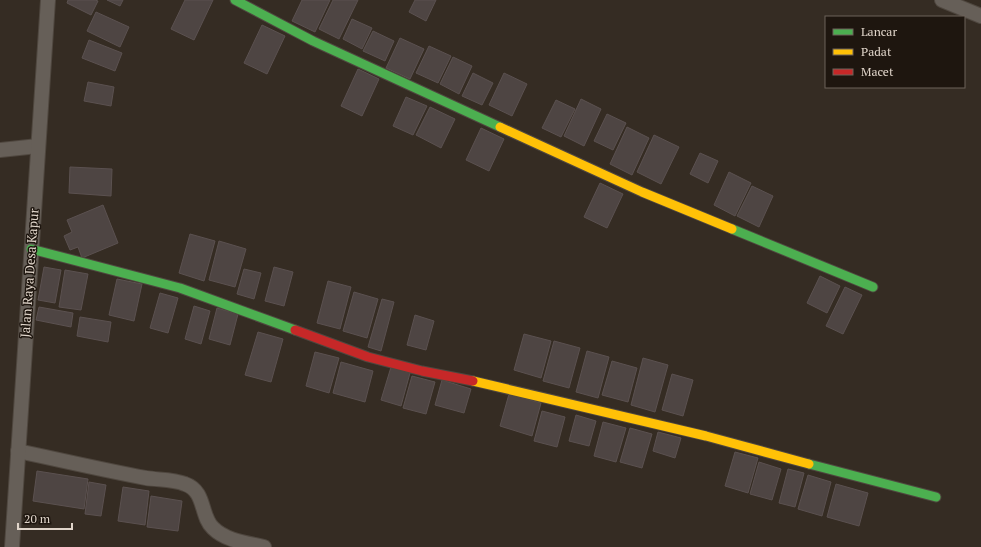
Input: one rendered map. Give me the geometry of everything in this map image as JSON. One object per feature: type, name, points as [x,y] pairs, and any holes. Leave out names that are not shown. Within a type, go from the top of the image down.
[{"type":"street","name":"Jalan Raya Desa Kapur","points":[[12,547],[48,0]]},
{"type":"street","points":[[235,0],[313,41],[642,192],[872,288]]},
{"type":"street","points":[[942,0],[981,16]]},
{"type":"street","points":[[0,150],[38,146]]},
{"type":"street","points":[[31,250],[180,288],[368,357],[422,371],[491,384],[699,434],[884,485],[936,497]]},
{"type":"street","points":[[18,452],[147,478],[185,484],[202,499],[206,517],[214,529],[236,541],[264,547]]},
{"type":"building","points":[[68,0],[98,1],[91,15],[67,3]]},
{"type":"building","points":[[107,0],[123,0],[120,6]]},
{"type":"building","points":[[185,0],[213,0],[194,40],[171,29]]},
{"type":"building","points":[[302,0],[330,0],[315,32],[292,21]]},
{"type":"building","points":[[333,0],[358,0],[339,39],[319,29]]},
{"type":"building","points":[[415,0],[436,0],[426,21],[409,12]]},
{"type":"building","points":[[96,12],[129,27],[120,47],[87,31]]},
{"type":"building","points":[[352,19],[372,28],[362,49],[343,39]]},
{"type":"building","points":[[262,25],[285,36],[267,74],[244,63]]},
{"type":"building","points":[[373,31],[394,41],[385,61],[363,51]]},
{"type":"building","points":[[400,38],[424,49],[410,79],[386,68]]},
{"type":"building","points":[[89,40],[122,53],[115,71],[82,58]]},
{"type":"building","points":[[429,46],[451,56],[438,83],[416,73]]},
{"type":"building","points":[[453,57],[472,66],[459,94],[440,84]]},
{"type":"building","points":[[358,69],[379,79],[362,116],[341,106]]},
{"type":"building","points":[[473,73],[493,83],[482,105],[462,96]]},
{"type":"building","points":[[504,73],[527,84],[512,116],[489,105]]},
{"type":"building","points":[[88,82],[114,87],[111,106],[84,101]]},
{"type":"building","points":[[406,97],[427,106],[413,135],[393,126]]},
{"type":"building","points":[[581,99],[601,109],[584,146],[564,136]]},
{"type":"building","points":[[556,100],[575,109],[561,137],[542,128]]},
{"type":"building","points":[[430,107],[455,119],[441,148],[416,135]]},
{"type":"building","points":[[607,114],[626,123],[613,150],[594,141]]},
{"type":"building","points":[[627,127],[649,138],[632,175],[610,164]]},
{"type":"building","points":[[481,128],[504,139],[489,171],[466,160]]},
{"type":"building","points":[[654,135],[679,147],[661,184],[637,172]]},
{"type":"building","points":[[700,153],[718,161],[708,183],[690,174]]},
{"type":"building","points":[[70,167],[112,169],[111,196],[69,193]]},
{"type":"building","points":[[729,172],[751,183],[735,216],[714,205]]},
{"type":"building","points":[[600,183],[623,194],[607,228],[584,217]]},
{"type":"building","points":[[752,186],[773,196],[759,227],[737,216]]},
{"type":"building","points":[[103,205],[118,243],[82,258],[78,247],[70,250],[64,236],[72,232],[67,220]]},
{"type":"building","points":[[190,234],[215,241],[204,281],[179,273]]},
{"type":"building","points":[[219,241],[246,249],[235,287],[209,280]]},
{"type":"building","points":[[44,267],[61,270],[55,303],[38,300]]},
{"type":"building","points":[[274,267],[293,272],[284,306],[265,301]]},
{"type":"building","points":[[244,269],[261,273],[254,299],[237,294]]},
{"type":"building","points":[[65,270],[88,274],[81,310],[59,307]]},
{"type":"building","points":[[820,276],[840,286],[827,313],[807,303]]},
{"type":"building","points":[[117,279],[142,284],[134,321],[109,315]]},
{"type":"building","points":[[328,281],[351,287],[340,329],[317,323]]},
{"type":"building","points":[[845,287],[862,295],[843,334],[826,326]]},
{"type":"building","points":[[354,292],[378,299],[367,338],[343,331]]},
{"type":"building","points":[[160,293],[178,298],[168,333],[150,328]]},
{"type":"building","points":[[382,299],[394,302],[381,351],[368,347]]},
{"type":"building","points":[[194,306],[210,311],[201,344],[185,339]]},
{"type":"building","points":[[39,307],[73,313],[71,327],[36,320]]},
{"type":"building","points":[[217,308],[238,314],[230,345],[209,339]]},
{"type":"building","points":[[415,315],[434,321],[426,350],[407,345]]},
{"type":"building","points":[[80,317],[111,322],[108,342],[77,336]]},
{"type":"building","points":[[258,332],[283,339],[271,382],[245,375]]},
{"type":"building","points":[[524,334],[551,341],[541,378],[514,370]]},
{"type":"building","points":[[554,341],[580,348],[569,388],[543,381]]},
{"type":"building","points":[[587,351],[609,357],[598,398],[576,392]]},
{"type":"building","points":[[315,352],[339,358],[329,393],[306,386]]},
{"type":"building","points":[[643,358],[668,365],[655,412],[631,405]]},
{"type":"building","points":[[612,361],[637,368],[628,402],[602,395]]},
{"type":"building","points":[[341,362],[373,371],[365,402],[333,393]]},
{"type":"building","points":[[391,367],[410,373],[401,406],[381,400]]},
{"type":"building","points":[[672,374],[693,380],[683,416],[662,410]]},
{"type":"building","points":[[412,376],[435,382],[426,414],[403,408]]},
{"type":"building","points":[[442,380],[471,389],[464,413],[435,405]]},
{"type":"building","points":[[509,394],[541,403],[532,436],[500,426]]},
{"type":"building","points":[[542,411],[565,417],[557,447],[534,441]]},
{"type":"building","points":[[576,415],[596,421],[589,446],[569,441]]},
{"type":"building","points":[[603,422],[626,428],[616,462],[594,456]]},
{"type":"building","points":[[630,428],[652,434],[642,468],[620,462]]},
{"type":"building","points":[[658,432],[681,438],[675,458],[653,451]]},
{"type":"building","points":[[735,452],[758,458],[748,493],[725,486]]},
{"type":"building","points":[[759,462],[781,469],[772,500],[750,494]]},
{"type":"building","points":[[788,469],[804,473],[795,507],[779,503]]},
{"type":"building","points":[[37,471],[88,479],[84,509],[33,501]]},
{"type":"building","points":[[808,475],[831,482],[822,516],[798,509]]},
{"type":"building","points":[[89,482],[106,485],[101,516],[85,514]]},
{"type":"building","points":[[836,484],[868,493],[859,526],[827,517]]},
{"type":"building","points":[[123,487],[149,491],[145,525],[118,521]]},
{"type":"building","points":[[151,496],[182,501],[178,531],[147,527]]},
{"type":"traffic: fast","points":[[235,0],[313,41],[500,127]]},
{"type":"traffic: fast","points":[[732,229],[873,287]]},
{"type":"traffic: fast","points":[[31,249],[180,288],[295,330]]},
{"type":"traffic: fast","points":[[809,464],[936,497]]},
{"type":"traffic: slow","points":[[500,127],[642,192],[732,229]]},
{"type":"traffic: slow","points":[[473,381],[706,436],[809,464]]},
{"type":"traffic: jam","points":[[295,330],[368,357],[422,371],[473,381]]}]
